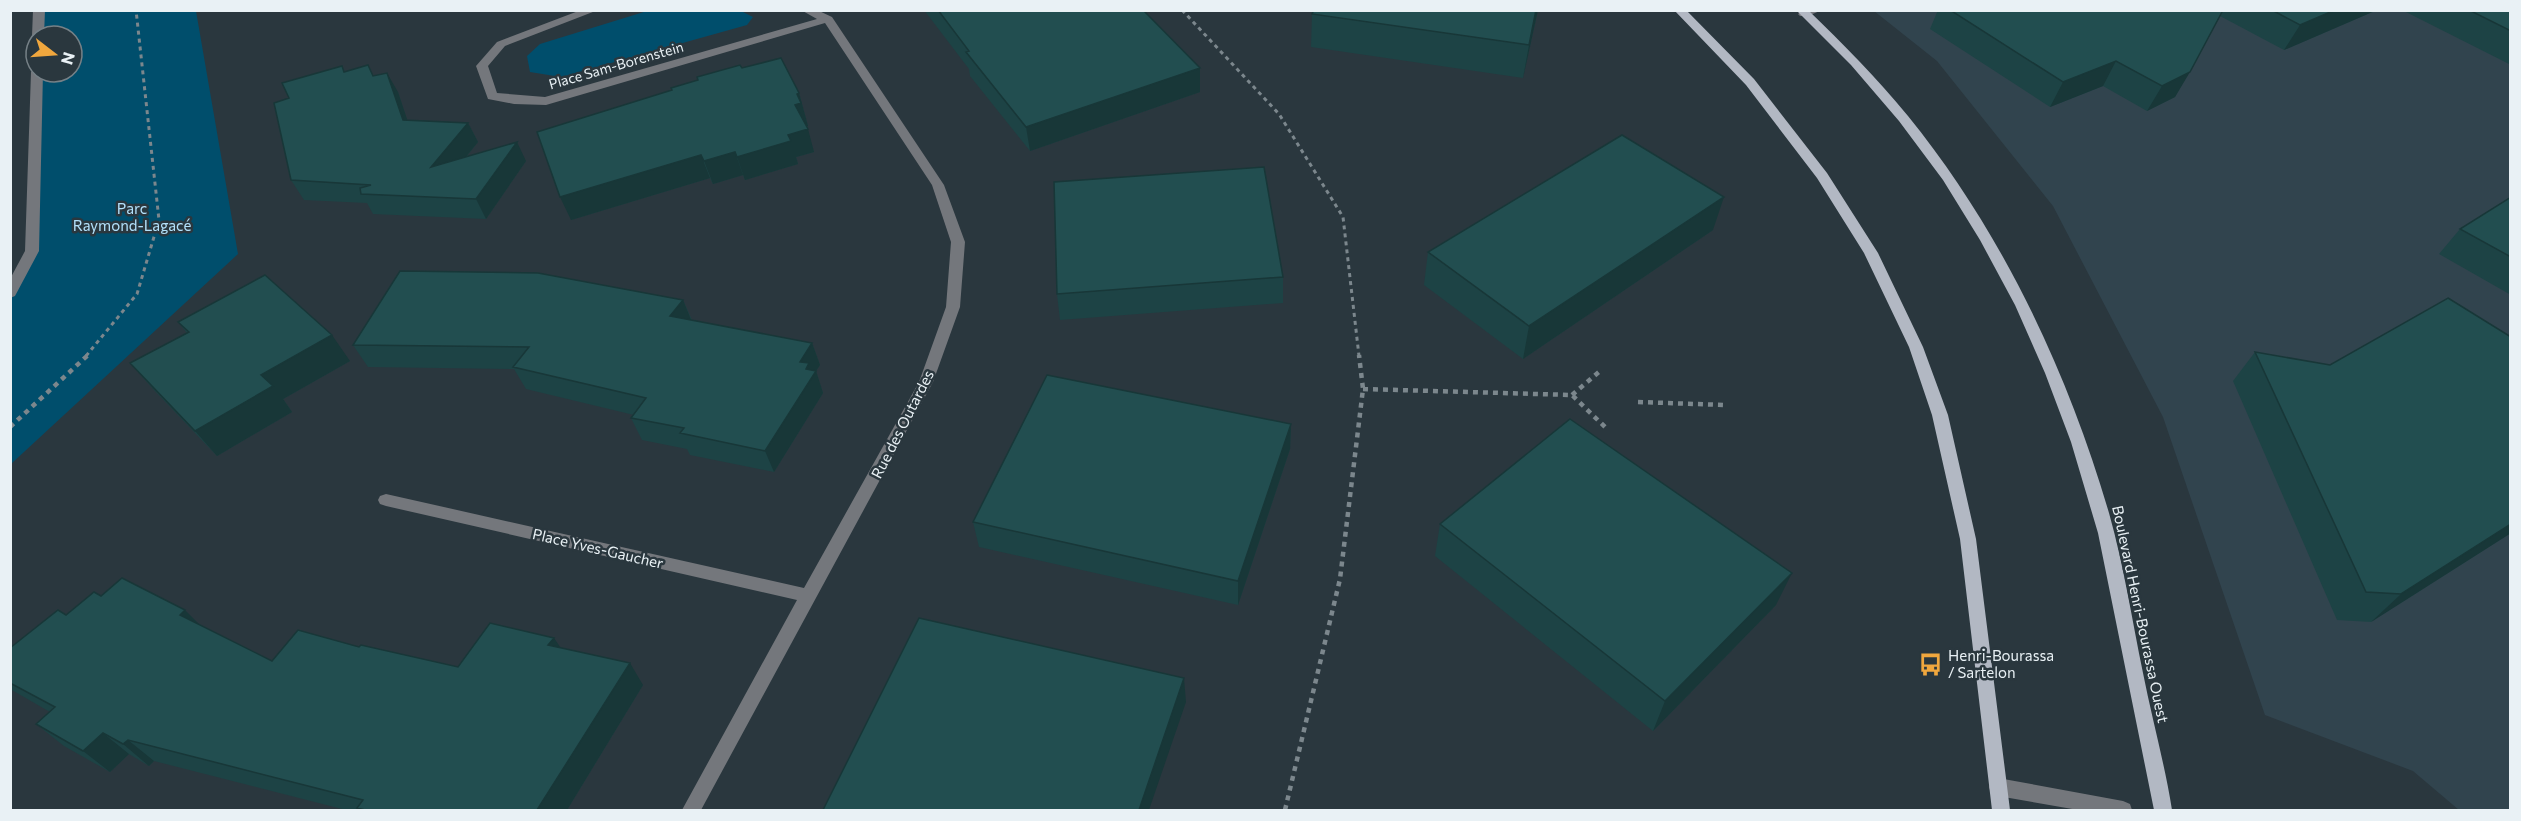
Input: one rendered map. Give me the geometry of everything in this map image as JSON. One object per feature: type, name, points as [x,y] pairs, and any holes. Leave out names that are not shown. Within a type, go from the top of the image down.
[{"type":"main road","points":[[1679,10],[1750,82],[1822,176],[1871,253],[1916,347],[1940,415],[1968,539],[2001,810]]},
{"type":"main road","name":"Boulevard Henri-Bourassa Ouest","points":[[1807,12],[1916,134],[1972,216],[2020,300],[2046,354],[2083,456],[2101,515],[2119,589],[2133,673],[2163,810]]},
{"type":"street","name":"Place Sam-Borenstein","points":[[592,10],[501,44],[482,66],[492,96],[514,100],[546,100],[828,19]]},
{"type":"street","points":[[806,10],[828,19]]},
{"type":"street","name":"Rue des Outardes","points":[[691,810],[926,382],[953,307],[958,242],[938,185],[828,19]]},
{"type":"street","points":[[10,292],[32,251],[38,84]]},
{"type":"street","name":"Place Yves-Gaucher","points":[[386,500],[810,596]]},
{"type":"street","points":[[1998,787],[2123,810]]},
{"type":"path","points":[[10,427],[90,353],[137,294],[159,220],[136,10]]},
{"type":"path","points":[[1182,10],[1279,114],[1343,218],[1363,389],[1340,579],[1285,810]]},
{"type":"path","points":[[1363,389],[1572,395],[1600,371]]},
{"type":"path","points":[[1572,395],[1605,427]]},
{"type":"path","points":[[1638,402],[1725,405]]},
{"type":"shaded area","points":[[1874,11],[2510,11],[2510,810],[2459,810],[2413,771],[2265,715],[2163,417],[2053,206],[1937,61]]},
{"type":"green space","name":"Parc Raymond-Lagacé","points":[[39,11],[196,11],[238,254],[11,464],[11,293],[32,251],[37,84],[84,84],[84,24],[38,24]]},
{"type":"green space","points":[[647,11],[741,11],[753,17],[747,25],[561,77],[530,72],[527,56],[540,44]]},
{"type":"building","points":[[938,10],[1143,10],[1200,68],[1026,127],[966,52],[969,51]]},
{"type":"building","points":[[1314,10],[1536,10],[1529,45],[1312,14]]},
{"type":"building","points":[[1950,10],[2223,10],[2190,72],[2162,86],[2116,61],[2063,82]]},
{"type":"building","points":[[2272,10],[2335,10],[2300,25]]},
{"type":"building","points":[[2469,10],[2511,10],[2511,31]]},
{"type":"building","points":[[781,58],[799,93],[797,94],[801,103],[795,105],[808,129],[788,135],[791,141],[737,157],[735,152],[704,161],[701,155],[560,197],[537,132],[672,90],[671,88],[698,80],[697,77],[740,65],[742,68]]},
{"type":"building","points":[[368,65],[373,76],[387,73],[403,120],[468,123],[431,167],[517,142],[476,199],[361,194],[360,188],[371,185],[291,180],[274,103],[289,98],[282,83],[342,66],[344,72]]},
{"type":"building","points":[[1622,135],[1724,197],[1529,326],[1428,252]]},
{"type":"building","points":[[1264,167],[1283,277],[1057,294],[1054,182]]},
{"type":"building","points":[[2511,197],[2511,257],[2460,229]]},
{"type":"building","points":[[400,271],[538,273],[683,300],[670,316],[812,343],[800,362],[809,363],[806,369],[816,371],[765,451],[680,433],[684,428],[631,418],[646,398],[513,367],[529,347],[353,345]]},
{"type":"building","points":[[265,275],[332,335],[261,375],[273,386],[195,431],[130,363],[189,332],[178,322]]},
{"type":"building","points":[[2448,298],[2511,337],[2511,524],[2401,594],[2366,592],[2255,352],[2330,365]]},
{"type":"building","points":[[1047,375],[1291,424],[1238,581],[973,522]]},
{"type":"building","points":[[1570,419],[1792,573],[1665,701],[1440,524]]},
{"type":"building","points":[[122,578],[185,610],[180,615],[272,661],[298,630],[359,647],[361,645],[458,667],[490,623],[554,638],[548,645],[630,663],[537,810],[365,810],[357,808],[363,800],[128,740],[123,744],[103,733],[83,751],[36,724],[55,707],[10,683],[10,648],[58,610],[66,615],[94,592],[101,596]]},
{"type":"building","points":[[919,618],[1184,678],[1139,810],[823,810]]},
{"type":"place","name":"Henri-Bourassa / Sartelon","points":[[1930,664]]}]
